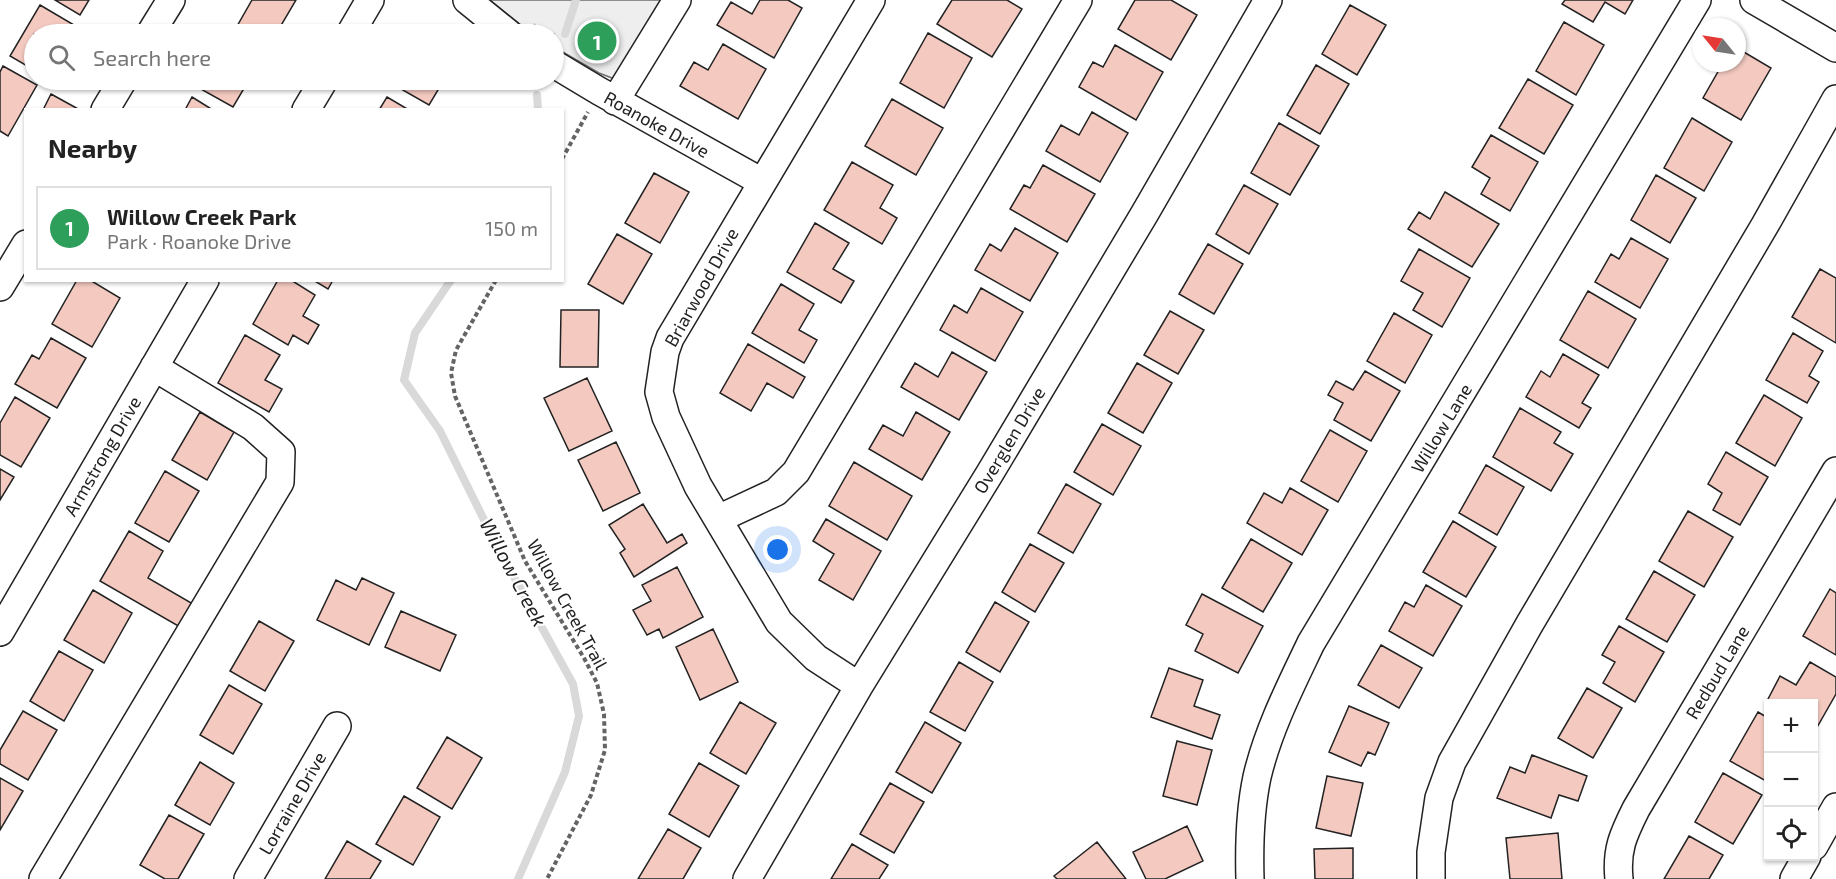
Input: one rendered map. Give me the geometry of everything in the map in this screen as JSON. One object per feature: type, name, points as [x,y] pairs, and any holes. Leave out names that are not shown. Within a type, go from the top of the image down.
[{"type":"street","points":[[156,24],[171,0]]},
{"type":"street","points":[[356,24],[370,0]]},
{"type":"street","points":[[466,0],[496,24]]},
{"type":"street","points":[[615,100],[677,0]]},
{"type":"street","name":"Briarwood Drive","points":[[859,686],[816,658],[779,622],[698,486],[666,417],[659,392],[661,370],[670,338],[871,0]]},
{"type":"street","points":[[718,519],[776,492],[796,472],[1078,0]]},
{"type":"street","name":"Overglen Drive","points":[[747,879],[859,686],[1097,293],[1268,0]]},
{"type":"street","name":"Willow Lane","points":[[1250,879],[1252,813],[1257,777],[1282,703],[1311,644],[1697,0]]},
{"type":"street","points":[[1754,0],[1836,48]]},
{"type":"street","name":"Roanoke Drive","points":[[564,70],[762,182]]},
{"type":"street","points":[[106,108],[117,90]]},
{"type":"street","points":[[307,108],[318,90]]},
{"type":"street","points":[[1431,879],[1431,852],[1439,798],[1452,762],[1529,625],[1781,197],[1836,99]]},
{"type":"street","points":[[0,287],[24,247]]},
{"type":"street","name":"Armstrong Drive","points":[[0,633],[204,282]]},
{"type":"street","points":[[43,879],[280,482],[280,452],[253,427],[154,367]]},
{"type":"street","name":"Redbud Lane","points":[[1619,879],[1617,861],[1620,846],[1636,809],[1836,471]]},
{"type":"street","name":"Lorraine Drive","points":[[248,879],[337,726]]},
{"type":"street","points":[[1818,839],[1836,807]]},
{"type":"street","points":[[1794,879],[1804,861]]},
{"type":"path","name":"Willow Creek Trail","points":[[495,282],[456,350],[451,373],[455,396],[525,561],[597,683],[604,714],[605,750],[591,795],[547,879]]},
{"type":"shaded area","points":[[490,0],[665,0],[617,80],[599,73],[564,53],[564,24],[520,24]]},
{"type":"building","points":[[55,0],[89,0],[80,15]]},
{"type":"building","points":[[252,0],[296,0],[282,24],[238,24]]},
{"type":"building","points":[[760,0],[788,0],[802,8],[774,58],[717,25],[731,2],[752,14]]},
{"type":"building","points":[[952,0],[1007,0],[1022,9],[992,57],[937,24]]},
{"type":"building","points":[[1135,0],[1171,0],[1197,15],[1171,60],[1118,29]]},
{"type":"building","points":[[1565,0],[1633,0],[1625,14],[1605,2],[1593,22],[1562,4]]},
{"type":"building","points":[[40,5],[72,24],[29,24]]},
{"type":"building","points":[[1350,5],[1386,25],[1357,75],[1322,54]]},
{"type":"building","points":[[1564,22],[1604,45],[1576,95],[1536,71]]},
{"type":"building","points":[[24,32],[24,64],[10,56]]},
{"type":"building","points":[[928,33],[972,58],[944,108],[900,83]]},
{"type":"building","points":[[723,44],[766,69],[738,119],[680,86],[694,62],[708,70]]},
{"type":"building","points":[[1115,45],[1163,72],[1136,120],[1079,87],[1093,62],[1103,67]]},
{"type":"building","points":[[1746,53],[1771,68],[1741,120],[1703,98],[1718,72],[1746,72]]},
{"type":"building","points":[[1316,65],[1349,84],[1320,134],[1287,115]]},
{"type":"building","points":[[3,66],[24,78],[24,90],[34,90],[8,136],[0,131],[0,72]]},
{"type":"building","points":[[1528,79],[1573,105],[1544,154],[1499,128]]},
{"type":"building","points":[[203,90],[243,90],[233,107]]},
{"type":"building","points":[[403,90],[438,90],[429,105]]},
{"type":"building","points":[[51,94],[76,108],[44,108]]},
{"type":"building","points":[[192,97],[210,108],[186,108]]},
{"type":"building","points":[[387,97],[406,108],[380,108]]},
{"type":"building","points":[[892,99],[943,128],[916,175],[865,146]]},
{"type":"building","points":[[1092,112],[1128,133],[1100,182],[1046,151],[1061,125],[1079,135]]},
{"type":"building","points":[[1692,118],[1732,142],[1704,191],[1664,168]]},
{"type":"building","points":[[1279,123],[1319,146],[1290,195],[1251,173]]},
{"type":"building","points":[[1491,135],[1538,162],[1510,211],[1481,194],[1490,178],[1472,167]]},
{"type":"building","points":[[852,162],[893,185],[880,208],[897,218],[882,244],[824,210]]},
{"type":"building","points":[[1043,165],[1095,194],[1067,242],[1010,209],[1024,185],[1030,188]]},
{"type":"building","points":[[654,173],[689,192],[660,243],[625,223]]},
{"type":"building","points":[[1656,175],[1696,198],[1670,243],[1631,220]]},
{"type":"building","points":[[1244,185],[1278,204],[1249,254],[1216,234]]},
{"type":"building","points":[[1445,192],[1499,224],[1472,267],[1408,229],[1419,212],[1430,219]]},
{"type":"building","points":[[815,223],[849,243],[833,269],[854,281],[841,303],[787,272]]},
{"type":"building","points":[[1015,228],[1058,253],[1030,301],[975,270],[990,244],[1001,251]]},
{"type":"building","points":[[617,234],[652,254],[623,304],[588,284]]},
{"type":"building","points":[[1631,238],[1668,259],[1640,308],[1595,282],[1611,254],[1619,259]]},
{"type":"building","points":[[1208,244],[1243,264],[1214,314],[1179,294]]},
{"type":"building","points":[[1419,249],[1470,278],[1442,327],[1413,310],[1423,293],[1401,281]]},
{"type":"building","points":[[1820,269],[1836,278],[1836,343],[1792,317]]},
{"type":"building","points":[[76,282],[93,282],[120,298],[92,347],[52,324]]},
{"type":"building","points":[[277,282],[294,282],[315,295],[303,316],[319,325],[308,344],[293,335],[288,345],[253,324]]},
{"type":"building","points":[[316,282],[332,282],[328,289]]},
{"type":"building","points":[[781,284],[814,304],[799,330],[817,340],[804,363],[752,333]]},
{"type":"building","points":[[981,288],[1023,312],[995,361],[940,330],[954,305],[967,313]]},
{"type":"building","points":[[1588,291],[1636,319],[1608,368],[1560,340]]},
{"type":"building","points":[[561,310],[599,310],[598,367],[560,367]]},
{"type":"building","points":[[1170,311],[1204,330],[1178,374],[1144,355]]},
{"type":"building","points":[[1394,313],[1432,335],[1405,383],[1367,361]]},
{"type":"building","points":[[1793,333],[1823,351],[1809,376],[1819,382],[1807,403],[1766,380]]},
{"type":"building","points":[[245,335],[280,355],[265,380],[282,389],[269,412],[218,383]]},
{"type":"building","points":[[51,338],[86,358],[57,408],[15,384],[32,355],[39,359]]},
{"type":"building","points":[[748,344],[805,377],[793,398],[767,383],[751,411],[720,393]]},
{"type":"building","points":[[952,352],[987,372],[959,420],[901,387],[915,363],[938,377]]},
{"type":"building","points":[[1563,354],[1599,375],[1582,403],[1591,408],[1579,428],[1526,397],[1541,371],[1550,377]]},
{"type":"building","points":[[1137,363],[1172,383],[1143,433],[1108,413]]},
{"type":"building","points":[[1365,371],[1400,391],[1371,441],[1334,420],[1343,403],[1328,395],[1336,381],[1353,390]]},
{"type":"building","points":[[587,378],[612,431],[569,451],[544,398]]},
{"type":"building","points":[[1764,395],[1802,418],[1775,466],[1736,443]]},
{"type":"building","points":[[15,397],[50,418],[21,467],[0,455],[0,423]]},
{"type":"building","points":[[1520,408],[1561,432],[1554,443],[1573,454],[1551,491],[1493,457]]},
{"type":"building","points":[[200,412],[234,432],[207,480],[172,460]]},
{"type":"building","points":[[916,412],[950,432],[922,480],[869,449],[883,425],[903,436]]},
{"type":"building","points":[[1102,424],[1141,446],[1113,495],[1074,472]]},
{"type":"building","points":[[1330,430],[1367,451],[1338,502],[1301,481]]},
{"type":"building","points":[[616,442],[640,493],[603,511],[578,460]]},
{"type":"building","points":[[1726,452],[1768,477],[1740,525],[1713,510],[1722,493],[1708,484]]},
{"type":"building","points":[[854,462],[912,496],[887,540],[829,506]]},
{"type":"building","points":[[1486,465],[1524,487],[1497,535],[1459,513]]},
{"type":"building","points":[[0,469],[14,477],[0,500]]},
{"type":"building","points":[[165,471],[199,491],[169,542],[135,523]]},
{"type":"building","points":[[1066,484],[1101,504],[1073,553],[1038,533]]},
{"type":"building","points":[[1290,488],[1328,510],[1302,555],[1247,523],[1264,493],[1282,503]]},
{"type":"building","points":[[643,504],[667,543],[682,534],[687,543],[634,577],[620,553],[625,549],[609,525]]},
{"type":"building","points":[[1688,511],[1733,537],[1704,587],[1659,561]]},
{"type":"building","points":[[826,519],[881,551],[853,600],[819,580],[834,554],[813,541]]},
{"type":"building","points":[[1453,521],[1496,547],[1466,597],[1423,572]]},
{"type":"building","points":[[129,531],[163,551],[148,578],[193,604],[180,627],[100,581]]},
{"type":"building","points":[[1251,539],[1292,563],[1263,612],[1222,588]]},
{"type":"building","points":[[1030,544],[1064,563],[1035,612],[1002,592]]},
{"type":"building","points":[[677,567],[703,617],[663,638],[659,629],[647,635],[633,610],[651,601],[642,585]]},
{"type":"building","points":[[1654,571],[1695,595],[1667,642],[1626,619]]},
{"type":"building","points":[[362,578],[394,593],[369,645],[317,620],[336,580],[356,590]]},
{"type":"building","points":[[1426,585],[1462,606],[1433,656],[1389,631],[1405,602],[1414,607]]},
{"type":"building","points":[[1830,589],[1836,593],[1836,655],[1803,636]]},
{"type":"building","points":[[93,590],[132,613],[104,663],[64,640]]},
{"type":"building","points":[[1202,594],[1263,626],[1238,673],[1195,651],[1203,634],[1186,625]]},
{"type":"building","points":[[995,602],[1029,622],[1000,672],[966,652]]},
{"type":"building","points":[[401,611],[456,635],[440,671],[385,647]]},
{"type":"building","points":[[259,621],[294,641],[265,691],[230,671]]},
{"type":"building","points":[[1619,626],[1664,652],[1635,702],[1603,683],[1615,662],[1602,655]]},
{"type":"building","points":[[713,629],[738,682],[700,700],[676,647]]},
{"type":"building","points":[[1381,645],[1422,668],[1399,708],[1358,685]]},
{"type":"building","points":[[59,651],[93,670],[64,721],[30,701]]},
{"type":"building","points":[[959,662],[993,682],[965,731],[930,712]]},
{"type":"building","points":[[1810,662],[1836,677],[1836,694],[1818,726],[1818,699],[1768,699],[1780,676],[1796,685]]},
{"type":"building","points":[[1169,668],[1203,680],[1194,706],[1220,715],[1212,739],[1151,717]]},
{"type":"building","points":[[229,685],[262,704],[233,754],[200,735]]},
{"type":"building","points":[[1587,688],[1622,708],[1593,758],[1558,738]]},
{"type":"building","points":[[740,702],[776,723],[746,774],[710,753]]},
{"type":"building","points":[[1349,706],[1389,723],[1375,755],[1368,752],[1361,766],[1329,752]]},
{"type":"building","points":[[23,711],[57,730],[28,780],[0,764],[0,750]]},
{"type":"building","points":[[1758,712],[1764,716],[1764,780],[1730,761]]},
{"type":"building","points":[[925,722],[961,743],[932,793],[896,772]]},
{"type":"building","points":[[447,737],[482,758],[452,809],[417,788]]},
{"type":"building","points":[[1177,741],[1212,750],[1197,805],[1163,796]]},
{"type":"building","points":[[1532,755],[1587,776],[1578,801],[1559,795],[1551,818],[1497,798],[1510,767],[1525,773]]},
{"type":"building","points":[[200,762],[234,783],[210,825],[175,805]]},
{"type":"building","points":[[699,763],[739,786],[709,837],[669,814]]},
{"type":"building","points":[[1723,773],[1762,795],[1733,844],[1695,822]]},
{"type":"building","points":[[1327,776],[1363,783],[1351,836],[1316,828]]},
{"type":"building","points":[[0,778],[23,791],[0,830]]},
{"type":"building","points":[[890,783],[924,802],[894,853],[860,834]]},
{"type":"building","points":[[404,796],[440,817],[413,865],[376,844]]},
{"type":"building","points":[[169,815],[204,834],[178,879],[165,879],[140,865]]},
{"type":"building","points":[[1187,826],[1203,861],[1165,879],[1146,879],[1133,852]]},
{"type":"building","points":[[668,829],[701,848],[683,879],[638,879]]},
{"type":"building","points":[[1558,833],[1562,879],[1510,879],[1506,838]]},
{"type":"building","points":[[1689,836],[1723,855],[1709,879],[1664,879]]},
{"type":"building","points":[[347,841],[381,861],[370,879],[325,879]]},
{"type":"building","points":[[1097,842],[1126,879],[1057,879],[1054,876]]},
{"type":"building","points":[[852,844],[888,865],[879,879],[831,879]]},
{"type":"building","points":[[1353,848],[1353,879],[1315,879],[1314,849]]},
{"type":"waterway","name":"Willow Creek","points":[[565,34],[576,0]]},
{"type":"waterway","name":"Willow Creek","points":[[537,95],[538,108]]},
{"type":"waterway","name":"Willow Creek","points":[[450,282],[415,333],[404,380],[440,431],[497,546],[573,684],[579,716],[565,772],[518,879]]},
{"type":"place","name":"Willow Creek Park","points":[[597,41]]}]
